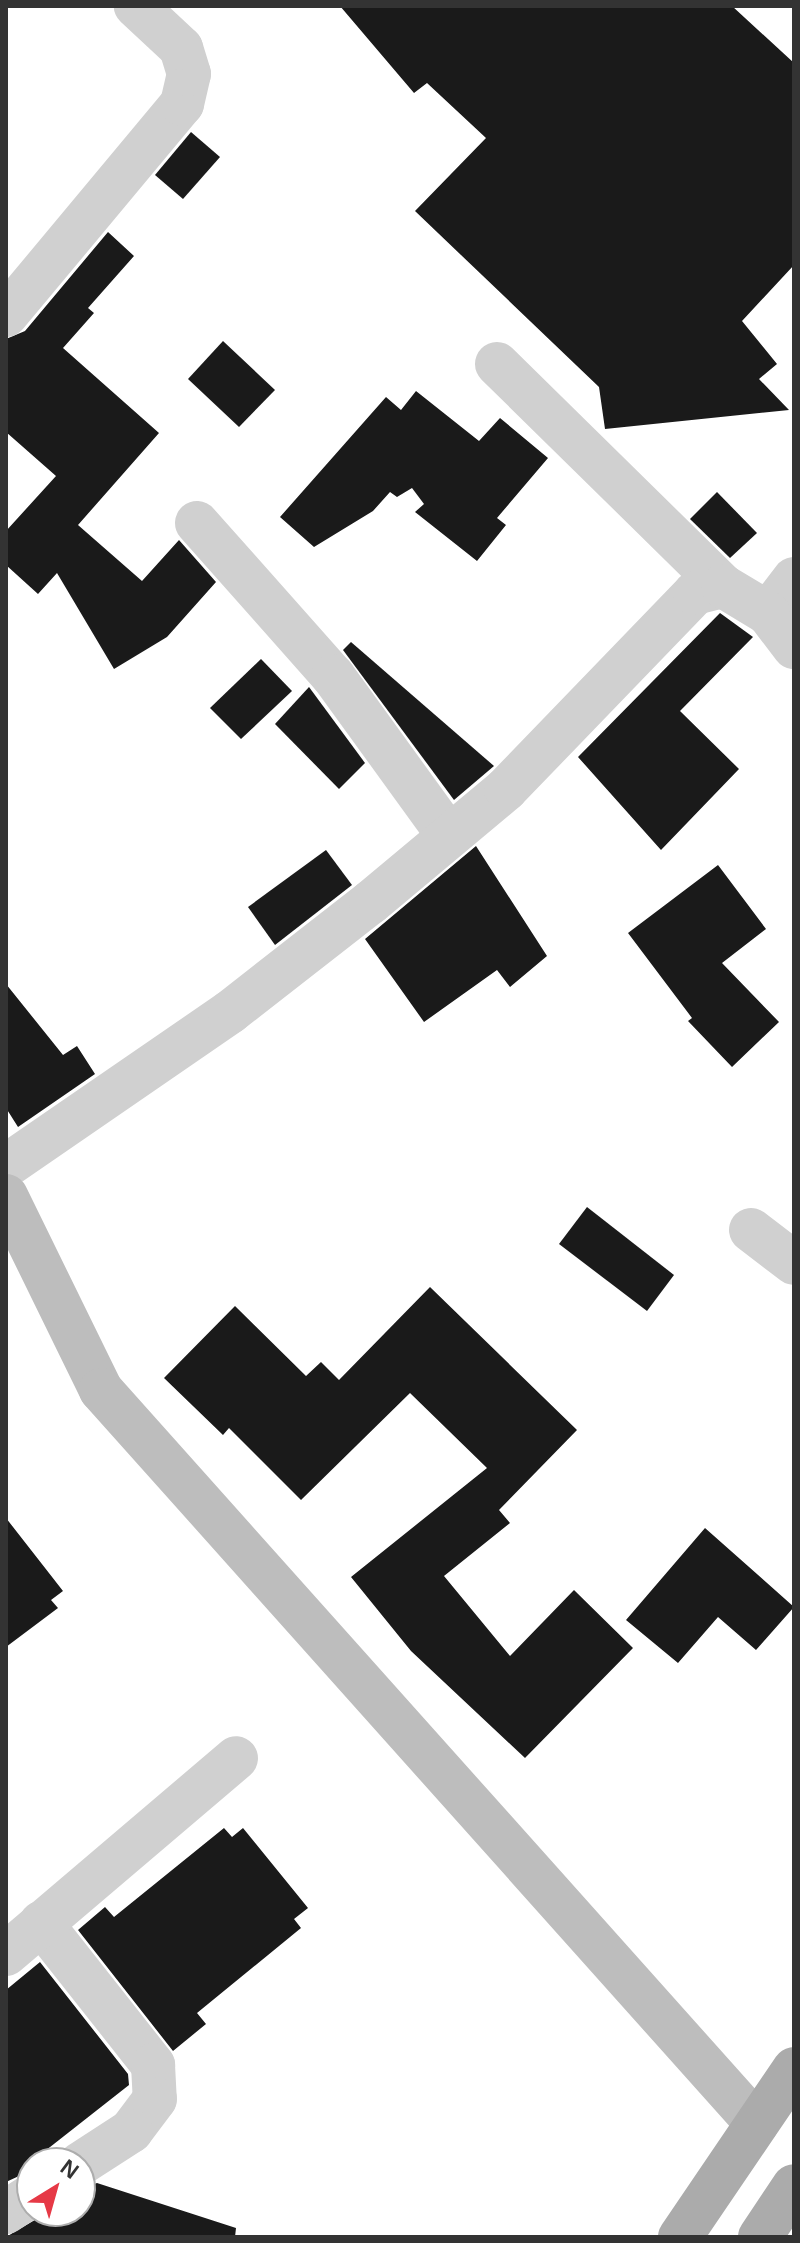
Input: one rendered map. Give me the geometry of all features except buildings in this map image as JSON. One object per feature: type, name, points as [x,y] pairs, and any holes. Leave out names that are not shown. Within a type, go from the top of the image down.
[{"type":"main road","points":[[680,2237],[794,2069]]},
{"type":"main road","points":[[760,2237],[794,2186]]},
{"type":"street","points":[[6,315],[182,104],[189,74],[181,48],[136,6]]},
{"type":"street","points":[[497,364],[723,586]]},
{"type":"street","points":[[197,523],[333,676],[449,836]]},
{"type":"street","points":[[6,1166],[230,1012],[506,789],[695,593],[723,586],[781,596],[794,647]]},
{"type":"street","points":[[6,1196],[101,1390],[757,2124]]},
{"type":"street","points":[[751,1230],[794,1263]]},
{"type":"street","points":[[6,1954],[236,1758]]},
{"type":"street","points":[[41,1923],[153,2065],[155,2099],[131,2131],[96,2154]]}]
